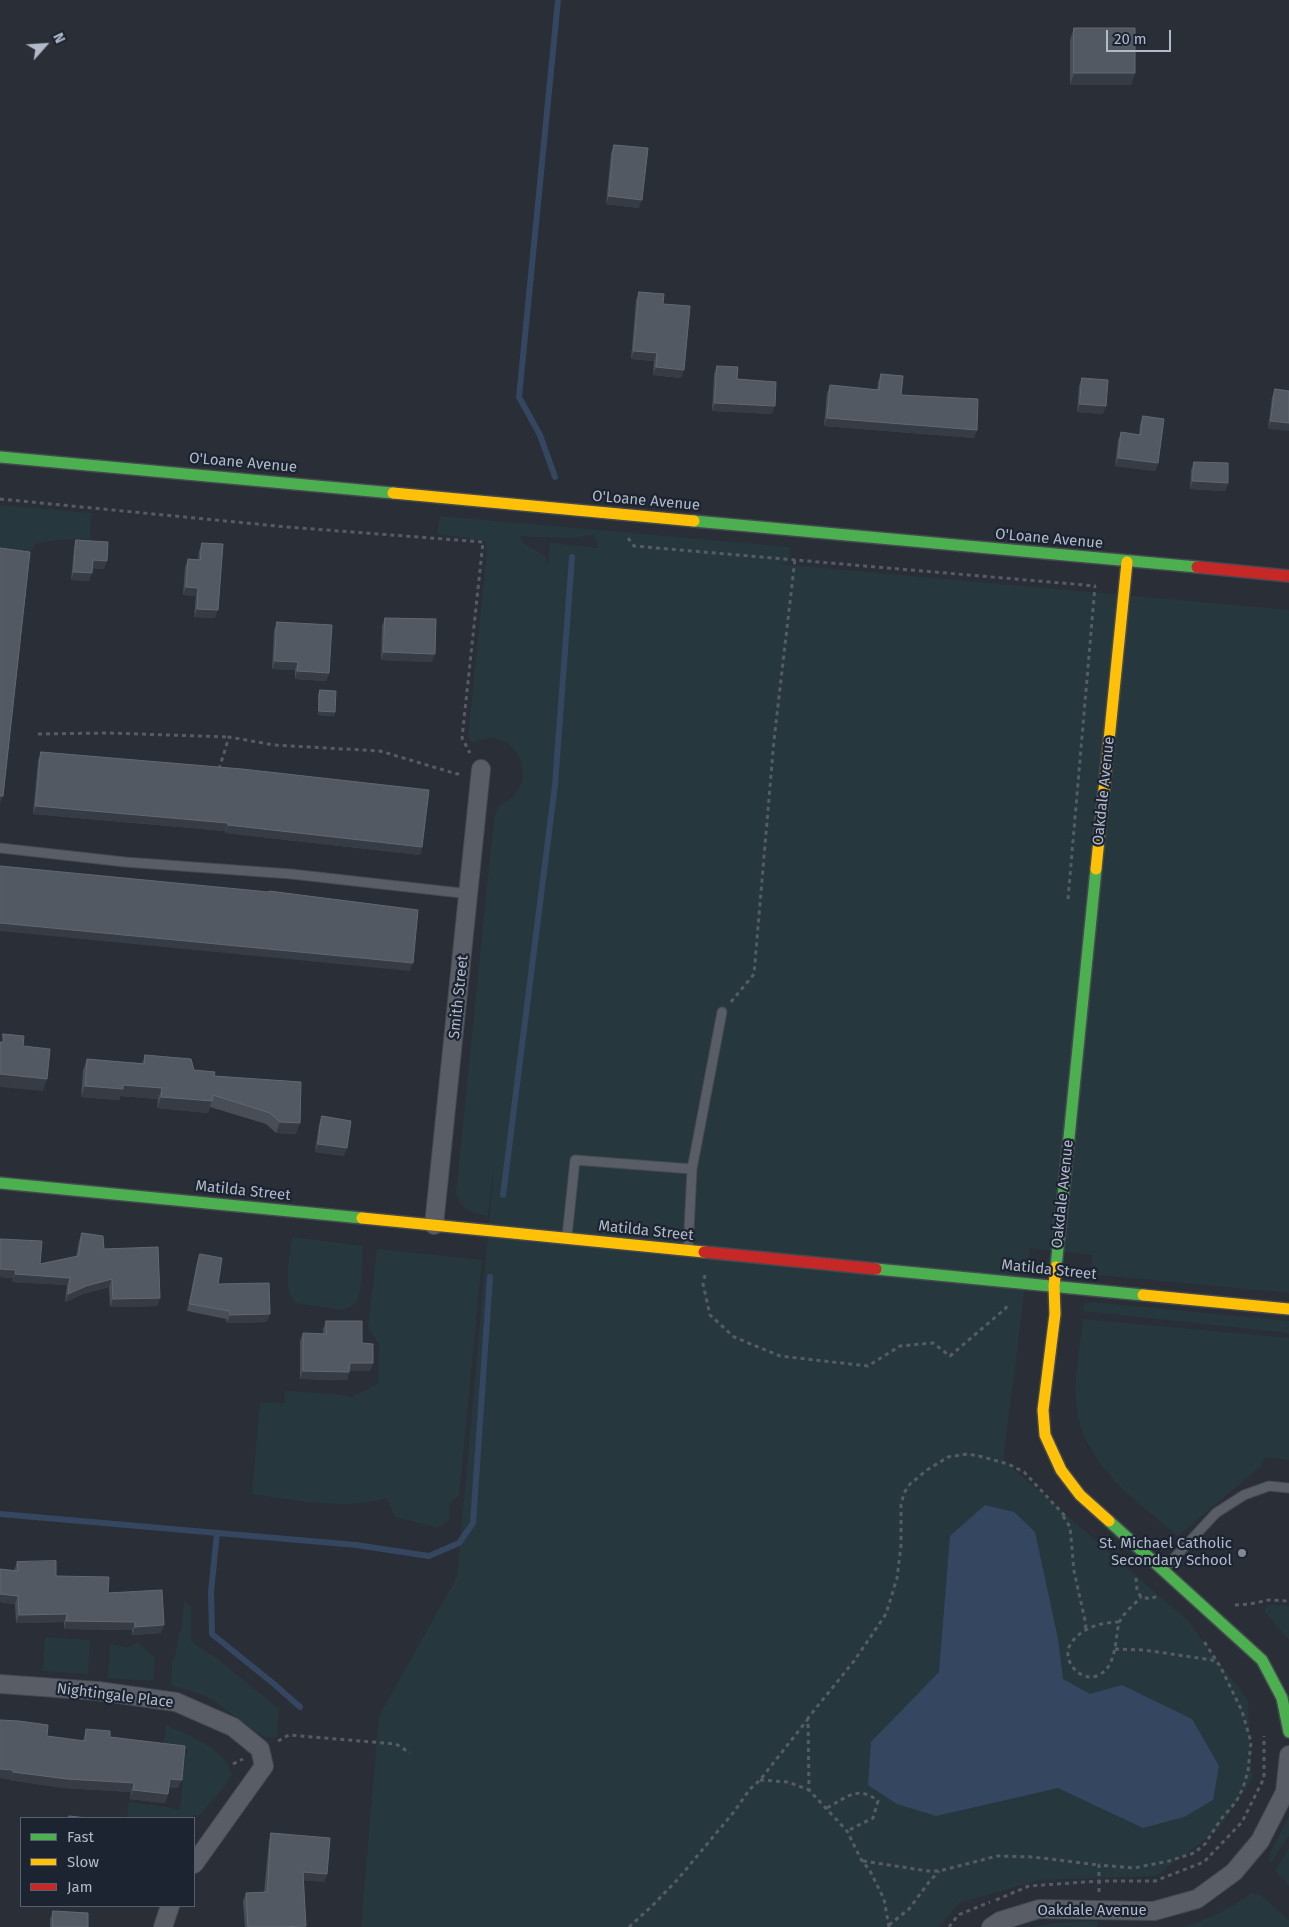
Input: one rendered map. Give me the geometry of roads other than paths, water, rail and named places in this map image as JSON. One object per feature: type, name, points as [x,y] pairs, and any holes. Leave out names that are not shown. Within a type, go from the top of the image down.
[{"type":"street","name":"O'Loane Avenue","points":[[0,456],[1289,576]]},
{"type":"street","name":"Oakdale Avenue","points":[[1127,562],[1054,1286],[1055,1314],[1042,1410],[1045,1435],[1061,1470],[1080,1495],[1262,1660],[1282,1698],[1289,1732]]},
{"type":"street","name":"Smith Street","points":[[434,1225],[470,894],[481,769]]},
{"type":"street","name":"Matilda Street","points":[[0,1183],[1013,1281],[1289,1310]]},
{"type":"street","name":"Nightingale Place","points":[[0,1684],[98,1691],[176,1702],[233,1727],[260,1750],[264,1766],[195,1863]]},
{"type":"street","name":"Oakdale Avenue","points":[[991,1927],[1000,1921],[1039,1909],[1154,1911],[1197,1899],[1234,1872],[1260,1841],[1285,1792],[1289,1755]]},
{"type":"street","points":[[163,1927],[170,1907]]},
{"type":"lane","points":[[0,848],[126,862],[291,874],[470,894]]},
{"type":"lane","points":[[688,1250],[692,1169],[722,1012]]},
{"type":"lane","points":[[566,1238],[575,1160],[692,1169]]},
{"type":"lane","points":[[1162,1570],[1216,1512],[1244,1496],[1269,1486],[1289,1488]]},
{"type":"water","points":[[985,1505],[1014,1512],[1035,1532],[1058,1639],[1063,1679],[1090,1694],[1122,1685],[1192,1719],[1219,1766],[1213,1800],[1184,1817],[1143,1828],[1058,1788],[936,1816],[897,1804],[868,1785],[871,1742],[939,1672],[950,1536]]},
{"type":"waterway","points":[[555,477],[540,435],[519,397],[558,0]]},
{"type":"waterway","points":[[503,1195],[555,785],[572,557]]},
{"type":"waterway","points":[[0,1514],[356,1545],[429,1556],[459,1543],[473,1523],[490,1277]]},
{"type":"waterway","points":[[217,1533],[211,1592],[212,1634],[300,1707]]},
{"type":"place","name":"St. Michael Catholic Secondary School","points":[[1242,1553]]}]
